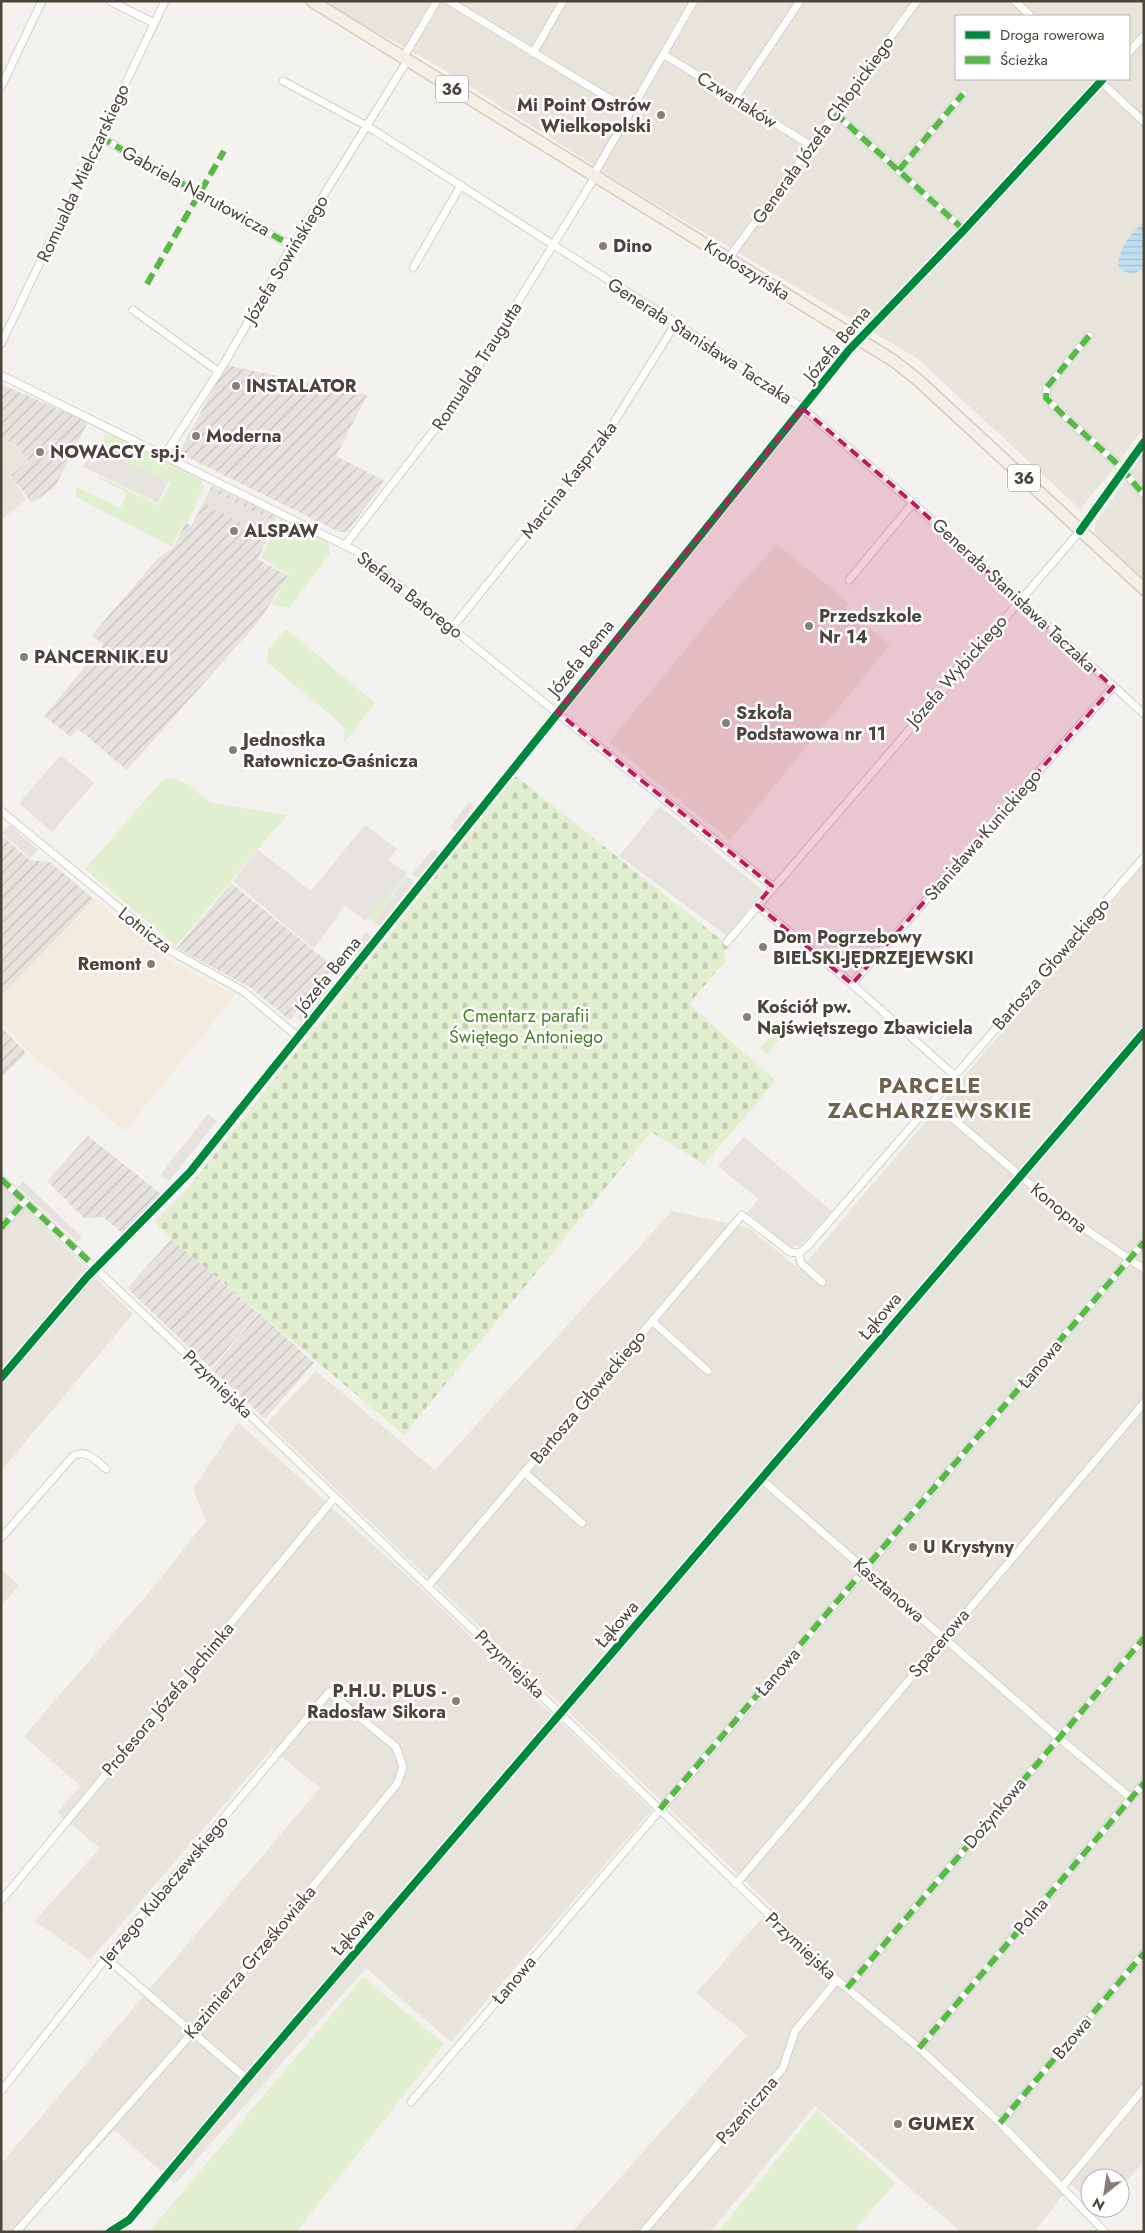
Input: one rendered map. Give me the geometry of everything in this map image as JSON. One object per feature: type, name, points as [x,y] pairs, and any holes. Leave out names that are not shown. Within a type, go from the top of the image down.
[{"type":"main road","name":"Krotoszyńska","points":[[312,1],[894,361],[918,380],[1144,589]]},
{"type":"street","points":[[1,87],[42,1]]},
{"type":"street","points":[[110,1],[154,22]]},
{"type":"street","name":"Romualda Mielczarskiego","points":[[1,344],[165,1]]},
{"type":"street","name":"Józefa Sowińskiego","points":[[164,456],[219,372],[292,246],[367,126],[437,1]]},
{"type":"street","points":[[449,1],[630,112]]},
{"type":"street","points":[[533,53],[563,1]]},
{"type":"street","name":"Romualda Traugutta","points":[[345,545],[445,418],[553,246],[694,1]]},
{"type":"street","points":[[735,98],[800,1]]},
{"type":"street","name":"Generała Józefa Chłopickiego","points":[[728,259],[917,1]]},
{"type":"street","points":[[1015,1],[1030,15]]},
{"type":"street","points":[[1130,51],[1144,36]]},
{"type":"street","name":"Czwartaków","points":[[663,54],[810,145]]},
{"type":"street","points":[[1100,80],[1144,122]]},
{"type":"street","name":"Józefa Bema","points":[[1,1378],[96,1267],[185,1178],[858,339],[964,230],[1100,80]]},
{"type":"street","name":"Generała Stanisława Taczaka","points":[[283,81],[367,126],[461,185],[802,408],[913,503],[1144,714]]},
{"type":"street","points":[[899,170],[963,94]]},
{"type":"street","points":[[835,113],[964,230]]},
{"type":"street","name":"Gabriela Narutowicza","points":[[100,137],[292,246]]},
{"type":"street","points":[[413,268],[461,185]]},
{"type":"street","points":[[133,310],[219,372]]},
{"type":"street","name":"Marcina Kasprzaka","points":[[452,628],[601,443],[676,324]]},
{"type":"street","points":[[1089,336],[1047,387],[1046,398],[1123,471],[1131,483],[1144,494]]},
{"type":"street","name":"Stefana Batorego","points":[[1,375],[345,545],[452,628],[772,886]]},
{"type":"street","name":"Józefa Wybickiego","points":[[727,942],[772,886],[1080,530],[1144,442]]},
{"type":"street","points":[[849,580],[913,503]]},
{"type":"street","name":"Stanisława Kunickiego","points":[[852,984],[1114,687]]},
{"type":"street","name":"Lotnicza","points":[[1,811],[173,952],[243,991],[298,1037]]},
{"type":"street","name":"Bartosza Głowackiego","points":[[428,1586],[742,1215],[790,1252],[799,1252],[808,1246],[1144,857]]},
{"type":"street","points":[[757,905],[852,984],[955,1076]]},
{"type":"street","name":"Łąkowa","points":[[110,2232],[129,2220],[247,2079],[1144,1032]]},
{"type":"street","name":"Konopna","points":[[933,1102],[1075,1222],[1144,1270]]},
{"type":"street","name":"Przymiejska","points":[[1,1179],[96,1267],[837,1980],[918,2048],[1000,2123],[1063,2186],[1105,2232]]},
{"type":"street","points":[[1,1228],[24,1202]]},
{"type":"street","name":"Łanowa","points":[[411,2102],[1144,1242]]},
{"type":"street","points":[[799,1252],[801,1263],[822,1282]]},
{"type":"street","name":"Bartosza Głowackiego","points":[[652,1321],[708,1371]]},
{"type":"street","name":"Spacerowa","points":[[736,1884],[1144,1403]]},
{"type":"street","points":[[1,1538],[73,1456],[89,1455],[106,1469]]},
{"type":"street","name":"Bartosza Głowackiego","points":[[525,1473],[582,1522]]},
{"type":"street","name":"Kasztanowa","points":[[761,1479],[1059,1738],[1131,1798]]},
{"type":"street","name":"Profesora Józefa Jachimka","points":[[1,1901],[335,1497]]},
{"type":"street","name":"Dożynkowa","points":[[847,1988],[1144,1638]]},
{"type":"street","name":"Jerzego Kubaczewskiego","points":[[1,2091],[106,1958],[330,1692]]},
{"type":"street","name":"Kazimierza Grześkowiaka","points":[[16,2232],[193,2032],[397,1784],[403,1767],[396,1747],[330,1692]]},
{"type":"street","name":"Polna","points":[[918,2048],[1144,1783]]},
{"type":"street","name":"Bzowa","points":[[1000,2123],[1144,1953]]},
{"type":"street","points":[[106,1958],[247,2079]]},
{"type":"street","name":"Pszeniczna","points":[[643,2232],[783,2068],[795,2031],[837,1980]]},
{"type":"street","points":[[1063,2186],[1144,2088]]},
{"type":"highlighted area","points":[[802,408],[913,503],[1113,687],[852,984],[757,905],[772,886],[557,712]]},
{"type":"shaded area","points":[[320,1],[1144,1],[1144,427],[1116,466],[1080,509],[917,358],[630,189],[438,66]]},
{"type":"shaded area","points":[[226,365],[367,395],[336,456],[385,481],[347,532],[339,532],[179,453]]},
{"type":"shaded area","points":[[3,385],[88,422],[55,487],[32,503],[10,475],[29,461],[17,446],[1,438]]},
{"type":"shaded area","points":[[1,438],[17,446],[29,461],[11,475],[26,500],[1,520]]},
{"type":"shaded area","points":[[94,446],[168,482],[158,503],[83,467]]},
{"type":"shaded area","points":[[1144,453],[1144,580],[1095,534],[1095,524]]},
{"type":"shaded area","points":[[5,470],[18,492],[1,505],[1,473]]},
{"type":"shaded area","name":"ALSPAW","points":[[212,486],[277,517],[258,559],[288,576],[259,621],[127,770],[78,729],[71,737],[44,716],[103,645],[92,635],[157,559],[174,547],[185,523],[191,526]]},
{"type":"shaded area","points":[[213,492],[272,520],[266,535],[207,505]]},
{"type":"shaded area","name":"Szkoła Podstawowa nr 11","points":[[777,544],[849,603],[846,608],[890,645],[730,840],[681,802],[682,799],[679,797],[677,799],[609,742],[723,604]]},
{"type":"shaded area","points":[[61,755],[94,783],[52,832],[19,803]]},
{"type":"shaded area","points":[[469,802],[474,806],[455,832],[450,827]]},
{"type":"shaded area","points":[[660,806],[763,891],[727,936],[619,856]]},
{"type":"shaded area","points":[[10,825],[38,850],[30,858],[2,833]]},
{"type":"shaded area","points":[[365,825],[397,849],[388,860],[407,873],[366,921],[345,905],[314,949],[233,881],[258,850],[311,891]]},
{"type":"shaded area","points":[[1,835],[30,860],[50,862],[94,899],[1,996]]},
{"type":"shaded area","points":[[433,849],[439,853],[418,878],[412,874]]},
{"type":"shaded area","points":[[1144,864],[1144,2162],[1130,2177],[1130,2168],[1080,2168],[1080,2192],[1071,2185],[1034,2232],[961,2232],[815,2106],[710,2232],[572,2232],[747,2035],[696,1993],[772,1907],[267,1423],[316,1371],[435,1470],[672,1211],[749,1228],[800,1270]]},
{"type":"shaded area","points":[[407,877],[414,881],[380,927],[374,922]]},
{"type":"shaded area","points":[[231,883],[334,967],[290,1020],[251,988],[177,948]]},
{"type":"shaded area","points":[[94,899],[168,960],[235,995],[125,1131],[32,1055],[1,1022],[1,996]]},
{"type":"shaded area","points":[[366,932],[372,937],[352,963],[346,958]]},
{"type":"shaded area","points":[[322,985],[329,990],[304,1022],[297,1017]]},
{"type":"shaded area","points":[[1,1027],[26,1053],[1,1078]]},
{"type":"shaded area","points":[[208,1114],[217,1121],[169,1181],[160,1175]]},
{"type":"shaded area","points":[[88,1136],[161,1194],[122,1233],[103,1217],[84,1218],[47,1181]]},
{"type":"shaded area","points":[[744,1137],[832,1211],[800,1246],[790,1247],[748,1213],[758,1199],[718,1166]]},
{"type":"shaded area","points":[[23,1181],[82,1237],[77,1242],[18,1187]]},
{"type":"shaded area","points":[[1,1185],[133,1314],[1,1471]]},
{"type":"shaded area","points":[[172,1239],[258,1313],[211,1368],[127,1288]]},
{"type":"shaded area","points":[[259,1313],[314,1363],[265,1419],[212,1369]]},
{"type":"shaded area","points":[[238,1422],[417,1585],[652,1810],[451,2042],[366,1968],[175,2184],[115,2130],[14,2232],[1,2232],[1,2164],[320,1788],[272,1749],[90,1960],[35,1921],[100,1848],[57,1813],[80,1786],[24,1736],[157,1583],[206,1521],[193,1489]]},
{"type":"shaded area","points":[[1,1569],[19,1585],[1,1606]]},
{"type":"green space","points":[[106,432],[202,480],[203,487],[188,522],[184,522],[172,547],[76,497],[76,487],[120,508],[127,493],[98,478],[99,476],[159,505],[170,483],[99,448]]},
{"type":"green space","points":[[280,518],[328,542],[330,554],[289,608],[271,605],[289,575],[261,558]]},
{"type":"green space","points":[[286,629],[375,703],[344,743],[345,729],[341,724],[267,662],[268,650]]},
{"type":"green space","name":"Cmentarz parafii Świętego Antoniego","points":[[516,776],[730,947],[724,951],[726,960],[689,1004],[776,1081],[704,1164],[651,1132],[404,1435],[154,1222],[186,1190]]},
{"type":"green space","points":[[173,778],[187,784],[211,803],[287,815],[176,946],[85,869],[162,781]]},
{"type":"green space","points":[[404,876],[406,877],[374,922],[369,918]]},
{"type":"green space","points":[[781,1024],[788,1028],[767,1054],[760,1048]]},
{"type":"green space","points":[[363,1977],[444,2044],[296,2232],[149,2232]]},
{"type":"green space","points":[[817,2110],[895,2183],[853,2232],[718,2232]]},
{"type":"water","points":[[1144,222],[1144,268],[1133,274],[1125,272],[1118,266],[1123,247]]},
{"type":"marked path","points":[[899,170],[963,94]]},
{"type":"marked path","points":[[835,113],[964,230]]},
{"type":"marked path","points":[[100,137],[292,246]]},
{"type":"marked path","points":[[147,284],[224,151]]},
{"type":"marked path","points":[[1089,336],[1047,387],[1046,398],[1119,466],[1144,494]]},
{"type":"marked path","points":[[1,1179],[95,1267]]},
{"type":"marked path","points":[[1,1228],[24,1202]]},
{"type":"marked path","points":[[660,1809],[1144,1242]]},
{"type":"marked path","points":[[847,1988],[1144,1638]]},
{"type":"marked path","points":[[919,2048],[1144,1783]]},
{"type":"marked path","points":[[1000,2123],[1144,1953]]},
{"type":"cycle path","points":[[1,1378],[87,1277],[190,1172],[849,350],[964,230],[1102,80]]},
{"type":"cycle path","points":[[1080,531],[1144,442]]},
{"type":"cycle path","points":[[110,2232],[129,2220],[247,2079],[1144,1032]]},
{"type":"place","name":"Mi Point Ostrów Wielkopolski","points":[[661,115]]},
{"type":"place","name":"Dino","points":[[603,246]]},
{"type":"place","name":"INSTALATOR","points":[[236,386]]},
{"type":"place","name":"Moderna","points":[[196,436]]},
{"type":"place","name":"NOWACCY sp.j.","points":[[40,452]]},
{"type":"place","name":"ALSPAW","points":[[234,531]]},
{"type":"place","name":"Przedszkole Nr 14","points":[[809,626]]},
{"type":"place","name":"PANCERNIK.EU","points":[[24,657]]},
{"type":"place","name":"Szkoła Podstawowa nr 11","points":[[726,723]]},
{"type":"place","name":"Jednostka Ratowniczo-Gaśnicza","points":[[233,750]]},
{"type":"place","name":"Dom Pogrzebowy BIELSKI-JĘDRZEJEWSKI","points":[[763,947]]},
{"type":"place","name":"Remont","points":[[151,964]]},
{"type":"place","name":"Kościół pw. Najświętszego Zbawiciela","points":[[747,1017]]},
{"type":"place","name":"U Krystyny","points":[[913,1547]]},
{"type":"place","name":"P.H.U. PLUS - Radosław Sikora","points":[[456,1701]]},
{"type":"place","name":"GUMEX","points":[[898,2124]]},
{"type":"district","name":"PARCELE ZACHARZEWSKIE","points":[[930,1098]]}]
